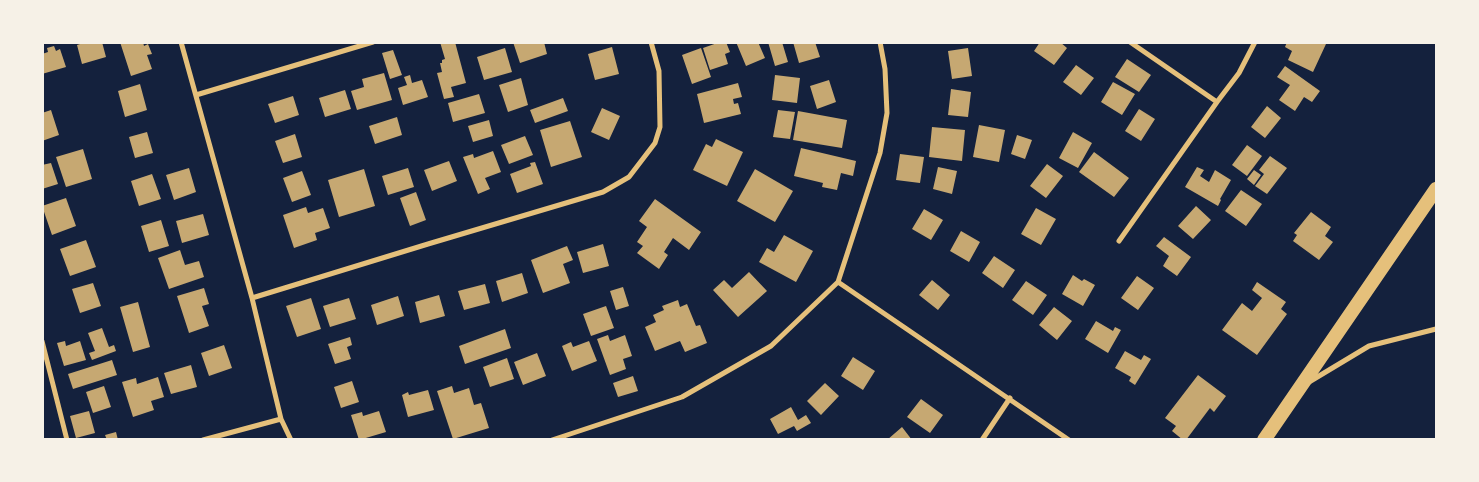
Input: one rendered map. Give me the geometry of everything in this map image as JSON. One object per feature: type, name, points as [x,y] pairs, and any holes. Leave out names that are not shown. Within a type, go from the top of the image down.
[{"type":"highway","points":[[1264,440],[1436,189]]},
{"type":"street","points":[[181,42],[252,298],[281,419],[291,440]]},
{"type":"street","points":[[196,95],[373,42]]},
{"type":"street","points":[[252,298],[603,192],[629,177],[655,142],[660,127],[659,71],[652,42]]},
{"type":"street","points":[[552,440],[682,397],[771,346],[838,282],[880,153],[887,113],[885,69],[880,42]]},
{"type":"street","points":[[1130,42],[1217,102]]},
{"type":"street","points":[[1119,241],[1217,102],[1240,73],[1256,42]]},
{"type":"street","points":[[838,282],[1069,440]]},
{"type":"street","points":[[1301,387],[1369,346],[1436,329]]},
{"type":"street","points":[[42,342],[67,440]]},
{"type":"street","points":[[982,440],[1010,398]]},
{"type":"street","points":[[203,440],[281,419]]},
{"type":"building","points":[[86,42],[102,42],[106,57],[82,64],[77,45]]},
{"type":"building","points":[[120,42],[143,42],[144,46],[148,44],[152,54],[147,55],[152,69],[131,76]]},
{"type":"building","points":[[440,42],[455,42],[466,83],[451,87],[454,97],[444,99],[437,73],[442,72],[440,63],[445,59]]},
{"type":"building","points":[[513,42],[544,42],[547,54],[520,63]]},
{"type":"building","points":[[720,42],[726,42],[730,52],[725,54],[728,64],[710,70],[703,48]]},
{"type":"building","points":[[736,42],[758,42],[765,58],[746,66]]},
{"type":"building","points":[[768,42],[782,42],[788,62],[775,66]]},
{"type":"building","points":[[793,42],[815,42],[820,57],[799,63]]},
{"type":"building","points":[[1040,42],[1060,42],[1067,48],[1054,65],[1034,51]]},
{"type":"building","points":[[1287,42],[1322,42],[1326,44],[1313,72],[1288,60],[1292,51],[1285,47]]},
{"type":"building","points":[[54,46],[56,51],[60,49],[66,67],[42,74],[42,54],[48,52],[47,48]]},
{"type":"building","points":[[612,47],[619,74],[595,80],[588,54]]},
{"type":"building","points":[[505,48],[512,72],[484,80],[477,57]]},
{"type":"building","points":[[701,48],[711,77],[692,84],[682,55]]},
{"type":"building","points":[[968,48],[972,76],[952,79],[948,51]]},
{"type":"building","points":[[393,50],[402,75],[390,79],[382,53]]},
{"type":"building","points":[[1127,59],[1151,75],[1139,92],[1115,77]]},
{"type":"building","points":[[1076,65],[1094,78],[1081,95],[1063,82]]},
{"type":"building","points":[[1285,66],[1320,91],[1312,102],[1304,97],[1295,111],[1279,100],[1290,85],[1277,77]]},
{"type":"building","points":[[384,73],[392,100],[357,110],[351,91],[364,87],[362,79]]},
{"type":"building","points":[[410,75],[412,83],[422,80],[428,97],[403,105],[398,88],[407,85],[404,77]]},
{"type":"building","points":[[775,75],[800,78],[797,103],[772,100]]},
{"type":"building","points":[[521,78],[528,105],[508,112],[499,85]]},
{"type":"building","points":[[829,80],[836,102],[817,109],[810,86]]},
{"type":"building","points":[[1113,82],[1135,94],[1122,115],[1101,102]]},
{"type":"building","points":[[738,83],[742,97],[733,99],[734,104],[738,103],[741,114],[704,123],[697,94]]},
{"type":"building","points":[[140,84],[147,110],[125,117],[118,91]]},
{"type":"building","points":[[951,89],[971,92],[968,117],[948,115]]},
{"type":"building","points":[[345,90],[351,109],[325,117],[319,98]]},
{"type":"building","points":[[479,94],[485,113],[453,122],[448,103]]},
{"type":"building","points":[[293,96],[299,115],[275,123],[268,104]]},
{"type":"building","points":[[563,98],[568,111],[535,123],[530,110]]},
{"type":"building","points":[[1267,106],[1281,118],[1265,138],[1251,127]]},
{"type":"building","points":[[602,108],[620,116],[609,140],[591,132]]},
{"type":"building","points":[[1139,109],[1155,119],[1141,141],[1125,131]]},
{"type":"building","points":[[51,110],[59,135],[42,141],[42,113]]},
{"type":"building","points":[[778,110],[795,112],[790,139],[773,137]]},
{"type":"building","points":[[798,111],[847,120],[842,148],[793,140]]},
{"type":"building","points":[[397,117],[402,135],[375,144],[369,126]]},
{"type":"building","points":[[489,120],[493,136],[473,142],[468,126]]},
{"type":"building","points":[[570,121],[582,157],[551,167],[540,130]]},
{"type":"building","points":[[979,125],[1005,130],[999,162],[973,157]]},
{"type":"building","points":[[932,127],[965,130],[962,161],[929,157]]},
{"type":"building","points":[[147,132],[153,153],[135,158],[129,137]]},
{"type":"building","points":[[1073,132],[1092,143],[1078,168],[1059,158]]},
{"type":"building","points":[[295,134],[302,157],[283,163],[275,141]]},
{"type":"building","points":[[1017,135],[1032,140],[1025,159],[1011,154]]},
{"type":"building","points":[[525,136],[533,155],[509,164],[501,145]]},
{"type":"building","points":[[716,139],[743,152],[727,186],[693,170],[706,144],[712,147]]},
{"type":"building","points":[[1247,145],[1262,156],[1247,176],[1232,165]]},
{"type":"building","points":[[801,148],[856,161],[853,176],[841,173],[837,190],[822,187],[823,183],[794,176]]},
{"type":"building","points":[[83,149],[92,179],[66,187],[56,157]]},
{"type":"building","points":[[493,151],[501,172],[485,178],[490,189],[478,194],[463,157],[473,154],[474,158]]},
{"type":"building","points":[[1094,152],[1129,178],[1114,197],[1079,172]]},
{"type":"building","points":[[900,154],[924,157],[920,183],[896,180]]},
{"type":"building","points":[[1270,156],[1287,168],[1267,194],[1255,186],[1264,174],[1259,170]]},
{"type":"building","points":[[449,161],[457,181],[432,191],[424,170]]},
{"type":"building","points":[[535,162],[543,184],[517,193],[510,174],[531,166],[530,163]]},
{"type":"building","points":[[51,163],[58,184],[42,189],[42,165]]},
{"type":"building","points":[[1047,164],[1063,176],[1046,198],[1030,186]]},
{"type":"building","points":[[938,167],[957,171],[952,194],[933,189]]},
{"type":"building","points":[[1197,167],[1204,170],[1200,176],[1209,182],[1215,170],[1231,180],[1218,206],[1185,187]]},
{"type":"building","points":[[189,168],[196,192],[174,200],[166,175]]},
{"type":"building","points":[[408,168],[414,187],[388,195],[382,176]]},
{"type":"building","points":[[364,169],[375,206],[339,217],[328,180]]},
{"type":"building","points":[[755,169],[793,191],[775,222],[737,201]]},
{"type":"building","points":[[1254,170],[1261,175],[1254,185],[1247,179]]},
{"type":"building","points":[[302,171],[311,195],[292,202],[283,178]]},
{"type":"building","points":[[152,174],[161,199],[139,206],[131,181]]},
{"type":"building","points":[[1241,190],[1262,204],[1246,226],[1225,211]]},
{"type":"building","points":[[416,192],[426,220],[410,226],[400,198]]},
{"type":"building","points":[[66,198],[76,226],[52,235],[42,206]]},
{"type":"building","points":[[655,199],[701,232],[689,250],[673,238],[664,252],[668,255],[659,269],[637,253],[643,246],[637,242],[647,227],[639,221]]},
{"type":"building","points":[[1196,206],[1211,220],[1193,239],[1178,226]]},
{"type":"building","points":[[306,207],[308,213],[323,208],[330,228],[315,233],[317,240],[294,248],[283,215]]},
{"type":"building","points":[[1036,208],[1056,219],[1041,245],[1021,234]]},
{"type":"building","points":[[924,209],[943,220],[931,240],[912,229]]},
{"type":"building","points":[[1311,212],[1331,227],[1325,236],[1333,242],[1319,260],[1293,241],[1297,235],[1294,233]]},
{"type":"building","points":[[203,214],[209,235],[182,243],[176,221]]},
{"type":"building","points":[[161,220],[169,246],[149,252],[141,226]]},
{"type":"building","points":[[961,231],[980,242],[969,262],[950,251]]},
{"type":"building","points":[[784,235],[813,251],[796,282],[759,262],[767,248],[774,252]]},
{"type":"building","points":[[1164,237],[1191,257],[1177,276],[1163,266],[1169,256],[1156,246]]},
{"type":"building","points":[[86,240],[96,267],[70,276],[60,249]]},
{"type":"building","points":[[603,244],[609,266],[583,273],[577,252]]},
{"type":"building","points":[[567,246],[573,260],[563,264],[570,283],[543,293],[531,260]]},
{"type":"building","points":[[180,250],[185,265],[199,261],[204,277],[169,289],[158,258]]},
{"type":"building","points":[[994,256],[1015,270],[1003,288],[982,273]]},
{"type":"building","points":[[749,272],[767,291],[738,317],[713,290],[724,280],[732,288]]},
{"type":"building","points":[[522,273],[528,293],[502,302],[496,281]]},
{"type":"building","points":[[1073,275],[1082,281],[1084,279],[1095,285],[1083,306],[1062,294]]},
{"type":"building","points":[[1137,276],[1154,288],[1138,310],[1121,298]]},
{"type":"building","points":[[932,280],[950,295],[938,310],[919,295]]},
{"type":"building","points":[[1026,281],[1047,295],[1033,315],[1012,300]]},
{"type":"building","points":[[1257,282],[1286,302],[1281,309],[1287,314],[1257,355],[1222,330],[1242,303],[1252,311],[1262,298],[1252,290]]},
{"type":"building","points":[[93,283],[101,306],[80,313],[72,289]]},
{"type":"building","points":[[485,284],[490,303],[464,310],[458,291]]},
{"type":"building","points":[[623,287],[629,306],[616,310],[610,291]]},
{"type":"building","points":[[204,288],[209,304],[202,306],[209,326],[189,333],[177,296]]},
{"type":"building","points":[[439,295],[445,316],[420,323],[415,302]]},
{"type":"building","points":[[398,296],[404,316],[377,325],[371,305]]},
{"type":"building","points":[[311,298],[321,329],[297,337],[286,306]]},
{"type":"building","points":[[349,298],[356,319],[330,327],[323,306]]},
{"type":"building","points":[[678,300],[680,307],[687,304],[696,326],[700,325],[707,343],[685,352],[680,341],[655,351],[645,327],[656,322],[653,315],[664,310],[662,306]]},
{"type":"building","points":[[138,302],[150,347],[133,352],[120,307]]},
{"type":"building","points":[[606,306],[614,328],[591,336],[583,314]]},
{"type":"building","points":[[1054,307],[1072,321],[1057,340],[1039,325]]},
{"type":"building","points":[[1096,321],[1113,331],[1115,327],[1121,330],[1108,353],[1085,339]]},
{"type":"building","points":[[102,328],[109,347],[114,345],[116,351],[92,360],[89,353],[95,351],[88,333]]},
{"type":"building","points":[[505,329],[511,348],[465,364],[459,346]]},
{"type":"building","points":[[608,335],[610,341],[625,335],[632,356],[623,359],[626,369],[610,375],[597,339]]},
{"type":"building","points":[[350,337],[352,345],[347,347],[351,359],[335,364],[328,344]]},
{"type":"building","points":[[65,341],[66,346],[80,341],[86,360],[64,366],[57,343]]},
{"type":"building","points":[[589,341],[597,361],[572,371],[562,346],[571,342],[573,347]]},
{"type":"building","points":[[224,345],[232,368],[209,376],[201,353]]},
{"type":"building","points":[[1125,351],[1141,360],[1144,355],[1151,359],[1135,385],[1129,381],[1131,377],[1115,368]]},
{"type":"building","points":[[537,353],[546,376],[523,385],[514,362]]},
{"type":"building","points":[[853,357],[875,371],[863,390],[841,376]]},
{"type":"building","points":[[507,358],[514,379],[490,387],[483,367]]},
{"type":"building","points":[[112,360],[117,375],[73,389],[68,374]]},
{"type":"building","points":[[191,365],[197,387],[171,394],[164,373]]},
{"type":"building","points":[[1198,375],[1226,396],[1214,412],[1210,408],[1186,440],[1183,440],[1172,431],[1176,426],[1165,418]]},
{"type":"building","points":[[633,376],[638,391],[618,397],[613,383]]},
{"type":"building","points":[[158,377],[164,397],[151,401],[154,410],[133,417],[122,382],[136,378],[137,384]]},
{"type":"building","points":[[352,381],[359,402],[341,408],[334,387]]},
{"type":"building","points":[[825,383],[839,396],[821,415],[807,401]]},
{"type":"building","points":[[104,386],[111,407],[93,413],[86,392]]},
{"type":"building","points":[[452,386],[454,393],[469,388],[474,405],[481,403],[489,428],[453,439],[437,391]]},
{"type":"building","points":[[428,390],[434,410],[408,417],[402,395],[408,392],[409,395]]},
{"type":"building","points":[[921,399],[943,415],[930,433],[907,417]]},
{"type":"building","points":[[791,407],[798,420],[806,415],[811,423],[797,431],[794,426],[778,434],[770,419]]},
{"type":"building","points":[[89,411],[95,433],[76,438],[70,416]]},
{"type":"building","points":[[379,411],[386,432],[359,440],[351,415],[362,412],[363,416]]},
{"type":"building","points":[[902,427],[912,440],[887,440]]},
{"type":"building","points":[[116,432],[118,440],[107,440],[105,435]]}]
